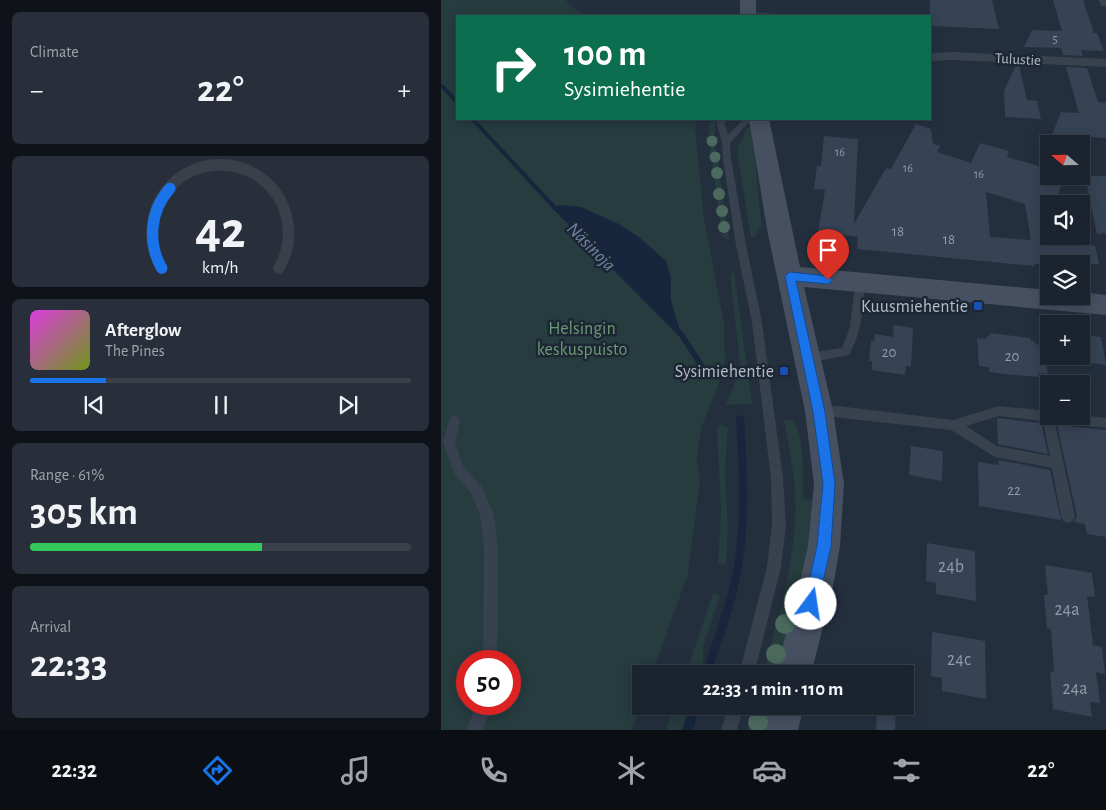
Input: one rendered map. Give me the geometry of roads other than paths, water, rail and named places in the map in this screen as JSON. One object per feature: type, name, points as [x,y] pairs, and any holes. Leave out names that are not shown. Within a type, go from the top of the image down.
[{"type":"main road","points":[[734,0],[744,12]]},
{"type":"main road","points":[[759,120],[819,412],[829,484],[828,516],[816,587],[795,665]]},
{"type":"main road","points":[[790,276],[1106,305]]},
{"type":"main road","points":[[779,730],[783,715]]},
{"type":"street","name":"Tulustie","points":[[931,57],[954,56],[1106,64]]},
{"type":"lane","points":[[744,12],[772,15]]},
{"type":"lane","points":[[723,120],[721,125],[726,142],[741,245],[757,322],[776,468],[779,525],[774,568],[748,665]]},
{"type":"lane","points":[[726,142],[747,120]]},
{"type":"lane","points":[[807,358],[845,352],[853,340],[857,328],[861,283]]},
{"type":"lane","points":[[819,412],[838,411],[953,425],[999,411],[1040,415]]},
{"type":"lane","points":[[454,421],[449,442],[457,469],[477,490],[487,515],[491,549],[491,650]]},
{"type":"lane","points":[[1090,421],[1106,423]]},
{"type":"lane","points":[[953,425],[995,451],[1057,463]]},
{"type":"lane","points":[[1050,425],[1068,516]]},
{"type":"lane","points":[[474,730],[481,715]]},
{"type":"lane","points":[[729,730],[733,715]]},
{"type":"water","points":[[560,205],[581,207],[619,224],[640,238],[666,261],[671,278],[671,300],[681,334],[554,207]]},
{"type":"waterway","name":"Näsinoja","points":[[441,85],[456,101]]},
{"type":"waterway","name":"Näsinoja","points":[[473,120],[554,207],[681,334],[708,376]]},
{"type":"waterway","name":"Näsinoja","points":[[709,665],[732,594],[741,549],[743,493],[740,418]]},
{"type":"waterway","name":"Näsinoja","points":[[688,730],[692,715]]},
{"type":"place","name":"Kuusmiehentie","points":[[978,306]]},
{"type":"place","name":"Sysimiehentie","points":[[784,371]]},
{"type":"park label","name":"Helsingin keskuspuisto","points":[[582,338]]}]
